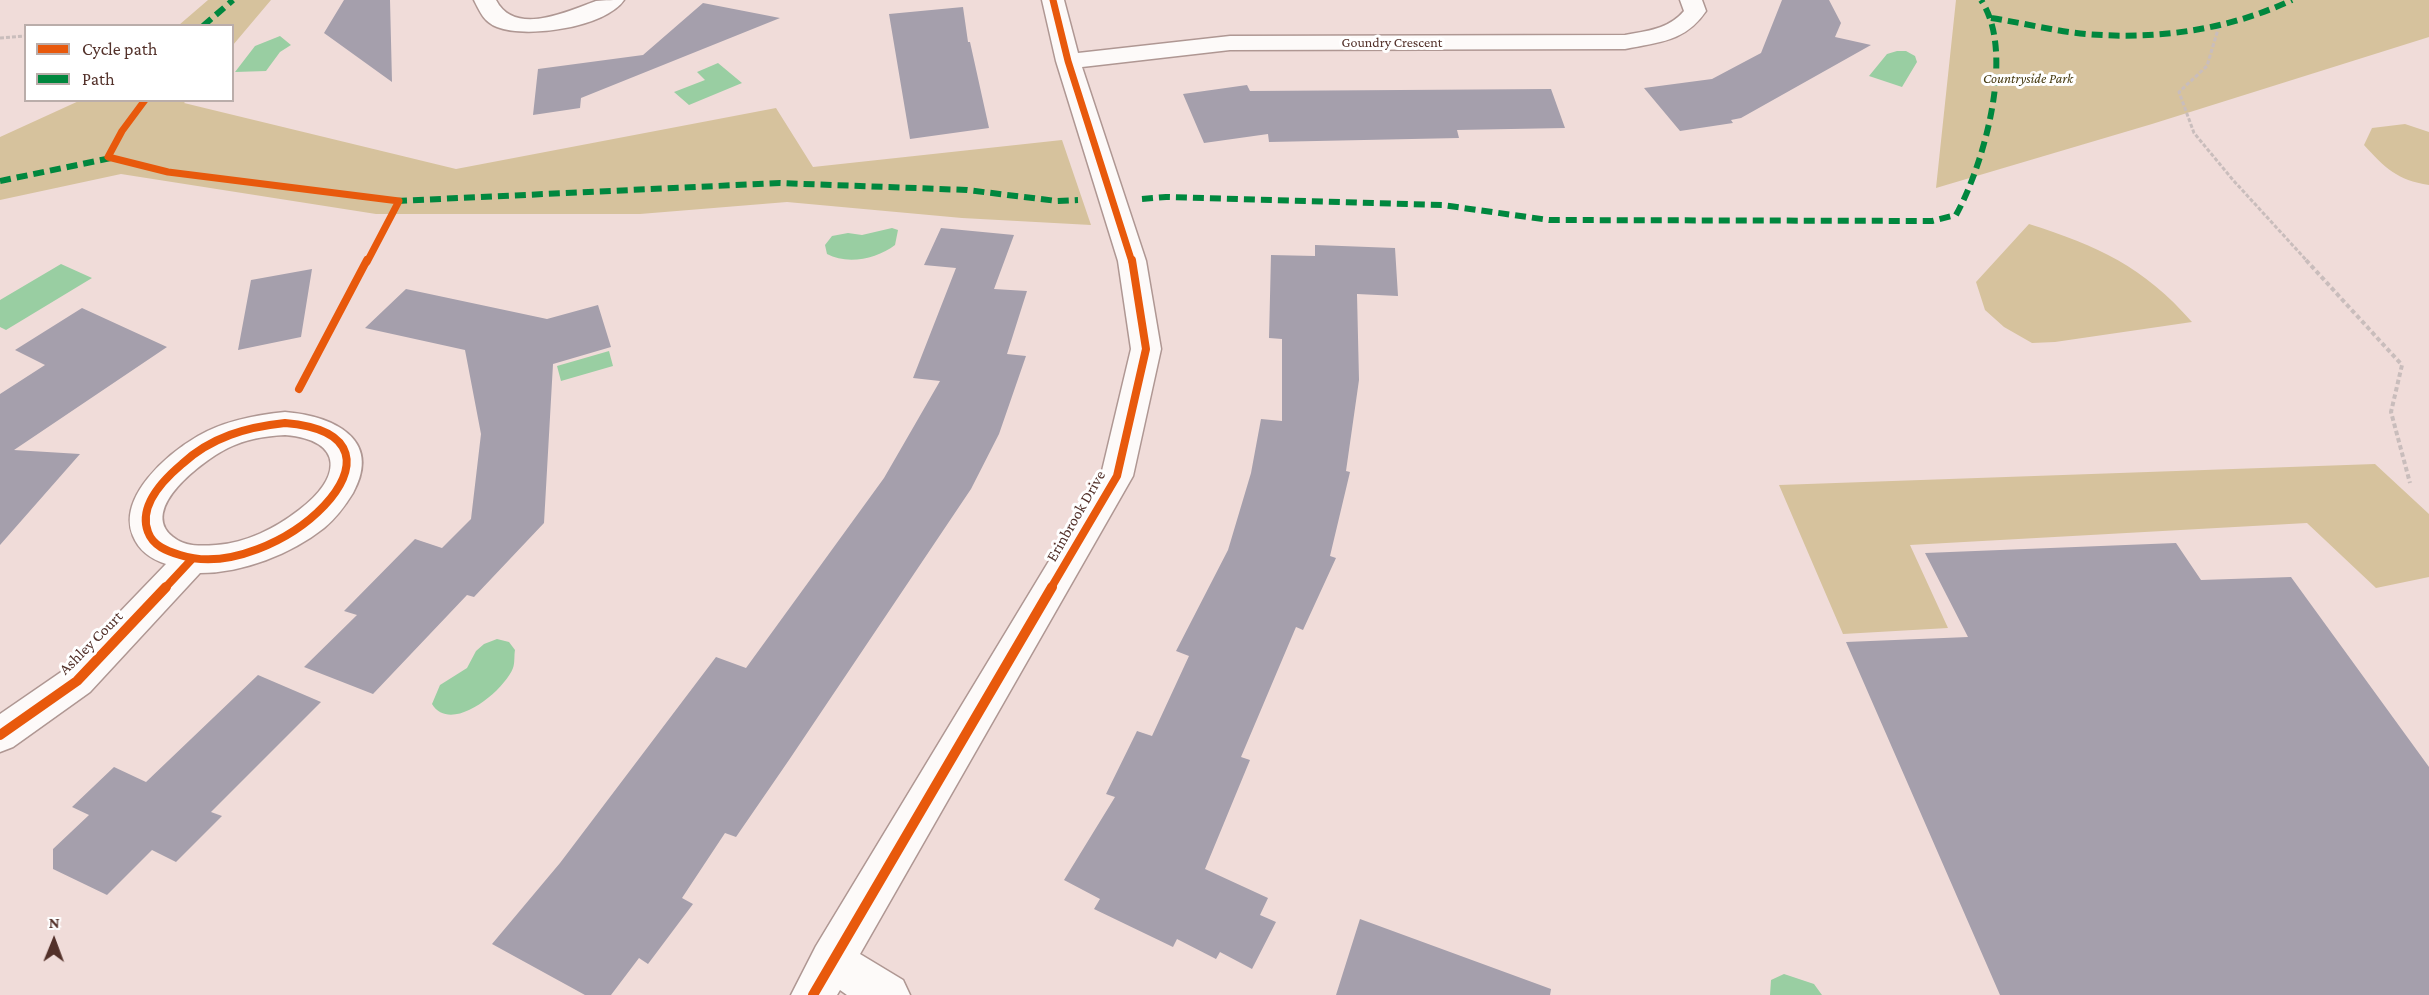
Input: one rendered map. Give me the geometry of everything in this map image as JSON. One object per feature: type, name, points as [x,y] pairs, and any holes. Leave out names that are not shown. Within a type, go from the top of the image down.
[{"type":"street","points":[[485,0],[487,10],[494,17],[511,23],[533,25],[578,18],[600,10],[613,0]]},
{"type":"street","name":"Erinbrook Drive","points":[[822,978],[1117,476],[1146,349],[1132,261],[1068,61],[1053,0]]},
{"type":"street","name":"Goundry Crescent","points":[[1068,61],[1230,43],[1625,42],[1673,32],[1687,23],[1695,10],[1690,0]]},
{"type":"street","points":[[286,423],[314,426],[329,432],[343,447],[347,463],[341,485],[333,498],[309,521],[263,547],[226,558],[192,560],[174,556],[153,543],[144,524],[147,507],[160,482],[176,467],[204,447],[233,434],[267,425],[286,423]]},
{"type":"street","name":"Ashley Court","points":[[0,735],[77,681],[192,560]]},
{"type":"street","points":[[822,978],[888,995]]},
{"type":"path","points":[[2219,26],[2208,66],[2179,92],[2194,133],[2233,180],[2402,365],[2391,412],[2410,483]]},
{"type":"path","points":[[0,38],[24,36]]},
{"type":"path","points":[[299,389],[399,201]]},
{"type":"green space","points":[[208,0],[271,0],[234,44],[234,24],[180,24]]},
{"type":"green space","name":"Countryside Park","points":[[1956,0],[2429,0],[2429,37],[2152,124],[1936,188]]},
{"type":"green space","points":[[77,102],[185,102],[456,169],[776,108],[813,167],[1062,140],[1091,225],[962,218],[787,202],[640,214],[376,214],[121,174],[0,200],[0,137]]},
{"type":"green space","points":[[2405,124],[2429,132],[2429,185],[2408,180],[2392,172],[2364,145],[2372,128]]},
{"type":"green space","points":[[2029,224],[2077,241],[2118,260],[2156,286],[2192,322],[2055,342],[2032,343],[2004,327],[1985,310],[1976,282]]},
{"type":"green space","points":[[2375,464],[2429,514],[2429,577],[2376,588],[2307,523],[1910,545],[1948,628],[1843,634],[1779,485]]},
{"type":"shaded area","points":[[280,36],[291,45],[280,52],[266,71],[235,72],[255,46]]},
{"type":"shaded area","points":[[1906,51],[1915,56],[1917,62],[1902,87],[1869,76],[1887,54]]},
{"type":"shaded area","points":[[718,63],[742,83],[689,105],[674,92],[705,80],[697,72]]},
{"type":"shaded area","points":[[892,228],[898,230],[895,245],[880,254],[853,260],[827,254],[825,245],[832,236],[848,233],[862,235]]},
{"type":"shaded area","points":[[61,264],[92,278],[6,330],[0,327],[0,300]]},
{"type":"shaded area","points":[[609,351],[613,366],[561,381],[557,366]]},
{"type":"shaded area","points":[[497,639],[509,642],[515,650],[514,666],[508,677],[488,698],[476,706],[451,715],[441,712],[432,704],[440,685],[467,668],[476,651],[484,644]]},
{"type":"shaded area","points":[[1784,974],[1814,984],[1822,995],[1770,995],[1771,980]]},
{"type":"building","points":[[344,0],[390,0],[392,82],[324,33]]},
{"type":"building","points":[[1782,0],[1829,0],[1841,23],[1835,37],[1871,45],[1741,118],[1731,120],[1733,123],[1680,131],[1644,88],[1712,79],[1761,53]]},
{"type":"building","points":[[703,3],[780,18],[581,98],[580,108],[533,115],[538,69],[643,55]]},
{"type":"building","points":[[963,7],[968,42],[970,42],[989,128],[910,139],[889,14]]},
{"type":"building","points":[[1247,85],[1250,91],[1551,89],[1565,128],[1457,130],[1459,138],[1269,142],[1268,134],[1204,143],[1183,94]]},
{"type":"building","points":[[941,228],[1014,235],[994,289],[1027,291],[1007,354],[1026,356],[999,434],[971,489],[789,760],[736,837],[725,833],[682,898],[693,904],[648,964],[639,958],[611,995],[585,995],[492,944],[560,863],[716,657],[746,668],[884,478],[940,381],[913,378],[956,268],[924,265]]},
{"type":"building","points":[[1315,245],[1395,248],[1398,296],[1357,294],[1359,380],[1346,471],[1350,472],[1330,556],[1336,558],[1303,630],[1296,627],[1241,757],[1250,760],[1205,869],[1268,898],[1260,915],[1276,922],[1252,969],[1220,952],[1216,959],[1177,939],[1173,947],[1094,909],[1100,899],[1064,880],[1115,797],[1106,794],[1137,731],[1152,736],[1189,656],[1176,651],[1228,550],[1251,473],[1261,419],[1282,421],[1282,339],[1269,338],[1271,255],[1315,256]]},
{"type":"building","points":[[312,269],[301,337],[238,350],[251,280]]},
{"type":"building","points":[[406,289],[547,319],[598,305],[611,347],[553,364],[544,523],[474,597],[467,595],[373,694],[304,667],[357,615],[344,611],[415,539],[442,548],[471,519],[481,434],[465,350],[365,328]]},
{"type":"building","points":[[82,308],[167,347],[14,450],[80,454],[0,545],[0,394],[45,365],[15,350]]},
{"type":"building","points":[[2176,543],[2201,580],[2291,577],[2429,767],[2429,995],[2000,995],[1846,642],[1968,637],[1925,553]]},
{"type":"building","points":[[258,675],[321,702],[211,812],[222,816],[176,862],[152,850],[107,895],[53,869],[53,849],[89,815],[72,807],[114,767],[146,782]]},
{"type":"building","points":[[1360,919],[1551,989],[1550,995],[1336,995]]},
{"type":"marked path","points":[[205,24],[233,0]]},
{"type":"marked path","points":[[1142,199],[1166,197],[1442,205],[1549,220],[1932,221],[1956,215],[1967,196],[1976,173],[1989,121],[1993,94],[1995,42],[1992,20],[1981,0]]},
{"type":"marked path","points":[[1991,18],[2086,34],[2137,36],[2219,26],[2270,11],[2292,0]]},
{"type":"marked path","points":[[0,181],[111,158]]},
{"type":"marked path","points":[[396,201],[780,183],[967,190],[1057,201],[1078,200]]},
{"type":"cycle path","points":[[813,995],[1117,476],[1146,349],[1132,261],[1068,61],[1053,0]]},
{"type":"cycle path","points":[[144,102],[122,131],[108,157],[168,172],[399,201],[299,389]]},
{"type":"cycle path","points":[[0,735],[77,681],[192,559],[224,558],[258,549],[286,536],[313,518],[334,497],[345,478],[347,462],[343,448],[334,437],[320,430],[285,423],[259,426],[234,433],[210,444],[185,460],[156,491],[147,508],[145,524],[151,539],[166,551],[192,559]]}]
